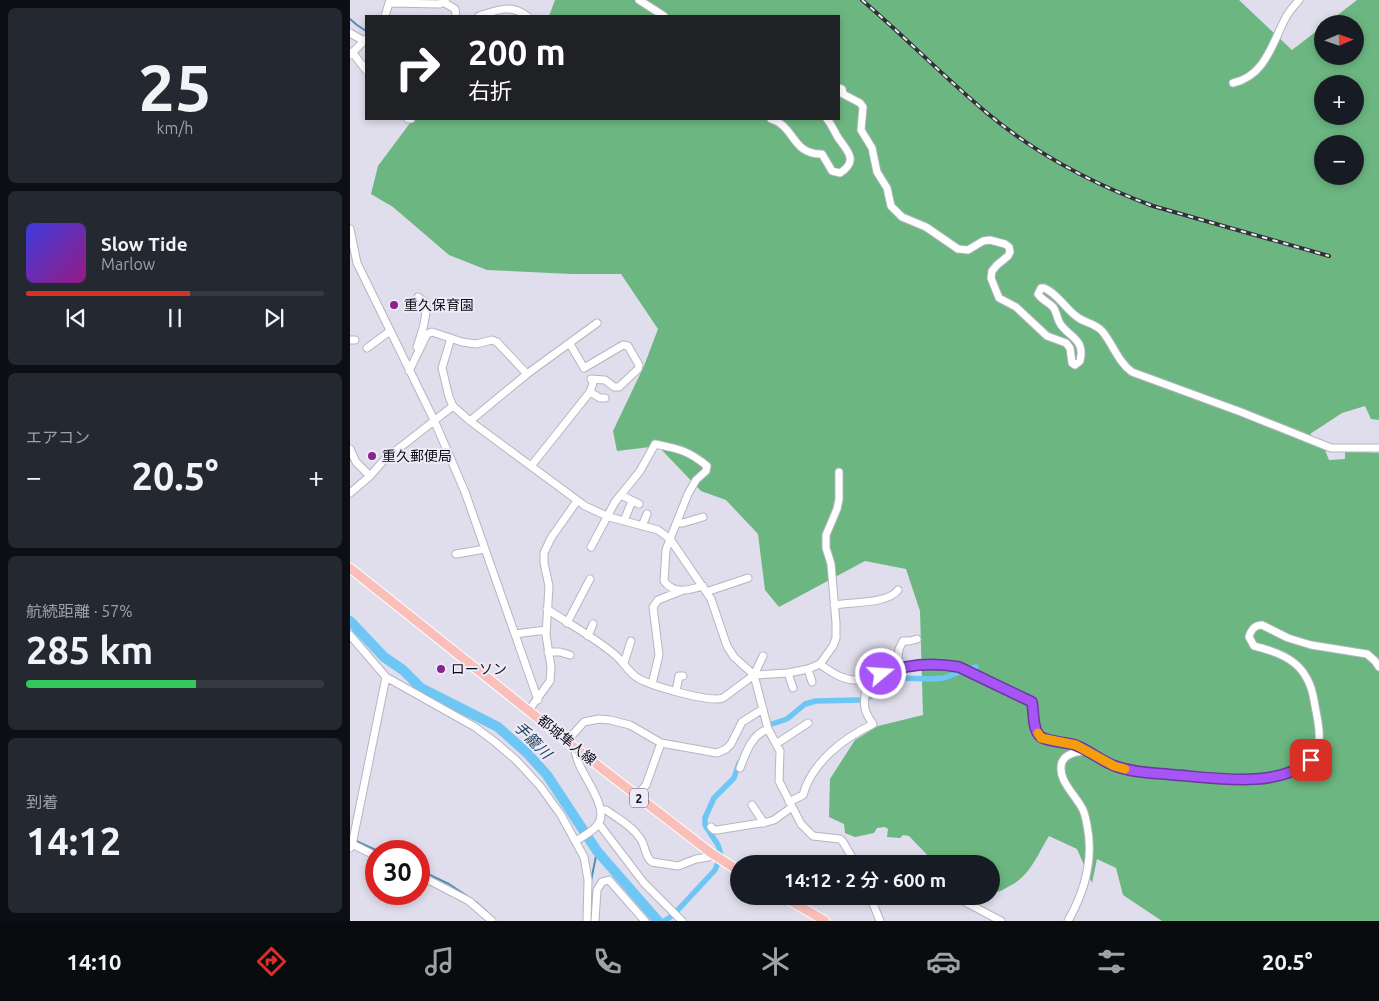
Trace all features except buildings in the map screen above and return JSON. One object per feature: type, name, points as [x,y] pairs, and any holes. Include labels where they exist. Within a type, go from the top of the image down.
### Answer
[{"type":"main road","name":"都城隼人線","points":[[350,568],[574,747],[711,854],[730,866]]},
{"type":"main road","points":[[797,905],[824,921]]},
{"type":"street","points":[[639,0],[662,15]]},
{"type":"street","points":[[1233,83],[1257,71],[1276,42],[1285,17],[1299,0]]},
{"type":"street","points":[[385,15],[390,1],[440,4],[444,1],[455,9],[456,15]]},
{"type":"street","points":[[482,15],[500,9],[518,10],[526,15]]},
{"type":"street","points":[[350,32],[365,40]]},
{"type":"street","points":[[365,42],[351,54],[365,67]]},
{"type":"street","points":[[840,88],[850,99],[860,103],[863,107],[861,130],[872,148],[877,172],[887,188],[891,206],[902,217],[926,227],[958,249],[968,250],[983,241],[990,240],[1009,247],[1010,252],[1008,256],[996,265],[991,278],[1000,298],[1004,302],[1016,307],[1048,336],[1066,344],[1070,348],[1072,363],[1075,365],[1080,361],[1080,346],[1061,325],[1053,307],[1038,294],[1041,288],[1048,289],[1076,317],[1097,326],[1106,335],[1123,363],[1132,372],[1241,412],[1330,448],[1379,448]]},
{"type":"street","points":[[774,120],[781,123],[800,148],[813,154],[822,154],[832,171],[840,173],[849,166],[850,158],[847,148],[838,138],[828,120]]},
{"type":"street","points":[[350,229],[357,259],[370,291],[410,367],[464,492],[538,700]]},
{"type":"street","points":[[350,264],[357,259]]},
{"type":"street","points":[[410,367],[424,326],[426,310],[426,302],[418,297]]},
{"type":"street","points":[[470,421],[527,374],[597,323]]},
{"type":"street","points":[[367,348],[390,331]]},
{"type":"street","points":[[410,367],[419,353],[427,334],[436,332],[476,344],[492,340],[497,342],[527,374]]},
{"type":"street","points":[[451,338],[442,368],[453,406],[470,421],[577,501],[594,511],[658,530],[670,538],[711,599],[727,646],[734,657],[754,675],[768,729],[781,753],[779,779],[801,824],[807,833],[815,837],[842,840],[851,855]]},
{"type":"street","points":[[531,466],[590,392],[593,383],[570,344]]},
{"type":"street","points":[[584,368],[623,345],[628,346],[639,365],[638,369],[619,387],[614,387],[605,380],[591,379]]},
{"type":"street","points":[[590,392],[600,398],[605,398]]},
{"type":"street","points":[[350,493],[370,476],[384,460],[453,406]]},
{"type":"street","points":[[591,547],[615,502],[640,471],[655,444],[686,451],[707,466],[706,471],[696,480],[688,494],[666,550],[664,581],[668,587],[681,591]]},
{"type":"street","points":[[350,449],[356,462],[370,476]]},
{"type":"street","points":[[754,675],[788,673],[808,669],[820,664],[833,646],[836,638],[834,605],[831,564],[826,548],[826,535],[837,509],[839,472]]},
{"type":"street","points":[[621,495],[635,503],[624,521]]},
{"type":"street","points":[[529,710],[550,681],[551,667],[546,630],[549,586],[544,553],[551,538],[577,501]]},
{"type":"street","points":[[642,526],[647,514]]},
{"type":"street","points":[[677,523],[703,517]]},
{"type":"street","points":[[456,554],[485,549]]},
{"type":"street","points":[[652,684],[659,655],[653,607],[658,600],[681,591],[705,589],[748,578]]},
{"type":"street","points":[[567,623],[590,579]]},
{"type":"street","points":[[834,605],[886,598],[898,590]]},
{"type":"street","points":[[547,609],[604,646],[624,663],[634,675],[652,684],[698,697],[720,699],[754,675],[763,656]]},
{"type":"street","points":[[588,636],[593,624]]},
{"type":"street","points":[[820,664],[838,676],[865,680],[897,668],[915,664],[959,667],[1032,702],[1036,731],[1041,738],[1076,745],[1114,766],[1137,772],[1222,779],[1253,779],[1279,776],[1301,768],[1311,760],[1320,736],[1312,689],[1306,676],[1298,664],[1265,648],[1254,646],[1249,637],[1250,631],[1255,627],[1262,625],[1288,638],[1311,645],[1367,654],[1379,667]]},
{"type":"street","points":[[515,634],[546,630]]},
{"type":"street","points":[[350,635],[386,677],[475,727],[516,760],[540,786],[561,815],[584,857],[587,869],[587,921]]},
{"type":"street","points":[[897,668],[902,641],[910,641],[917,638]]},
{"type":"street","points":[[624,663],[631,641]]},
{"type":"street","points":[[548,652],[560,652],[570,655]]},
{"type":"street","points":[[808,669],[812,682]]},
{"type":"street","points":[[788,673],[793,688]]},
{"type":"street","points":[[676,691],[679,676],[683,676]]},
{"type":"street","points":[[365,851],[351,845],[386,677]]},
{"type":"street","points":[[711,827],[717,830],[774,820],[790,804],[803,795],[809,778],[834,749],[856,733],[874,724],[868,716],[864,704],[865,680]]},
{"type":"street","points":[[567,740],[582,722],[605,719],[630,725],[661,743],[708,752],[720,752],[731,744],[742,722],[763,709]]},
{"type":"street","points":[[776,744],[808,723]]},
{"type":"street","points":[[740,768],[754,738],[760,732],[768,729]]},
{"type":"street","points":[[637,796],[646,785],[661,743]]},
{"type":"street","points":[[574,747],[580,767],[590,784],[601,810],[598,824],[576,841]]},
{"type":"street","points":[[1068,921],[1079,902],[1087,876],[1090,839],[1083,810],[1063,778],[1062,762],[1067,756],[1086,751]]},
{"type":"street","points":[[752,805],[764,823]]},
{"type":"street","points":[[601,810],[606,810],[635,832],[642,842],[646,856],[652,862],[681,866],[696,859],[708,857],[711,854]]},
{"type":"street","points":[[598,824],[644,883],[682,921]]},
{"type":"street","points":[[430,880],[469,900],[492,921]]},
{"type":"street","points":[[595,921],[597,890],[602,882],[608,880],[645,921]]},
{"type":"street","points":[[874,905],[880,921]]},
{"type":"street","points":[[971,905],[1001,921]]},
{"type":"green space","points":[[555,0],[1239,0],[1292,50],[1314,33],[1314,65],[1364,65],[1364,15],[1338,15],[1357,0],[1379,0],[1379,420],[1371,419],[1365,406],[1342,413],[1310,434],[1323,445],[1329,460],[1345,459],[1345,451],[1379,453],[1379,921],[1162,921],[1123,895],[1116,868],[1097,859],[1092,883],[1077,849],[1049,836],[1027,872],[1000,891],[1000,855],[927,855],[909,836],[903,835],[900,838],[887,837],[888,829],[885,827],[877,828],[874,833],[855,837],[845,833],[844,824],[829,817],[830,779],[855,740],[878,726],[923,715],[920,611],[906,569],[865,561],[779,607],[765,590],[758,534],[726,500],[701,491],[658,446],[617,451],[613,431],[644,366],[658,329],[621,274],[487,270],[449,255],[393,207],[371,194],[378,166],[412,120],[840,120],[840,15],[549,15]]},
{"type":"waterway","points":[[350,19],[365,30]]},
{"type":"waterway","name":"手籠川","points":[[350,621],[384,657],[403,670],[421,688],[498,727],[527,753],[547,775],[597,851],[658,921]]},
{"type":"waterway","points":[[972,668],[976,667]]},
{"type":"waterway","points":[[865,698],[875,695],[897,678],[944,678],[960,672]]},
{"type":"waterway","points":[[769,725],[787,719],[805,704],[816,701],[861,700]]},
{"type":"waterway","points":[[676,912],[715,870],[721,855],[718,845],[705,825],[705,818],[714,798],[734,778],[739,763]]},
{"type":"waterway","points":[[356,841],[365,845]]},
{"type":"waterway","points":[[591,921],[591,881],[597,851]]},
{"type":"waterway","points":[[430,875],[449,884],[470,898]]},
{"type":"waterway","points":[[476,902],[489,914]]},
{"type":"waterway","points":[[664,921],[672,916]]},
{"type":"railway","points":[[862,0],[987,113],[1025,142],[1066,167],[1109,188],[1153,206],[1329,256]]},
{"type":"slow traffic","points":[[1038,733],[1041,738],[1076,745],[1114,766],[1125,769]]},
{"type":"place","name":"重久保育園","points":[[394,305]]},
{"type":"place","name":"重久郵便局","points":[[372,456]]},
{"type":"place","name":"ローソン","points":[[441,669]]},
{"type":"route","points":[[881,674],[915,664],[959,667],[1032,702],[1036,731],[1041,738],[1076,745],[1114,766],[1137,772],[1222,779],[1253,779],[1279,776],[1301,768],[1311,760]]}]
